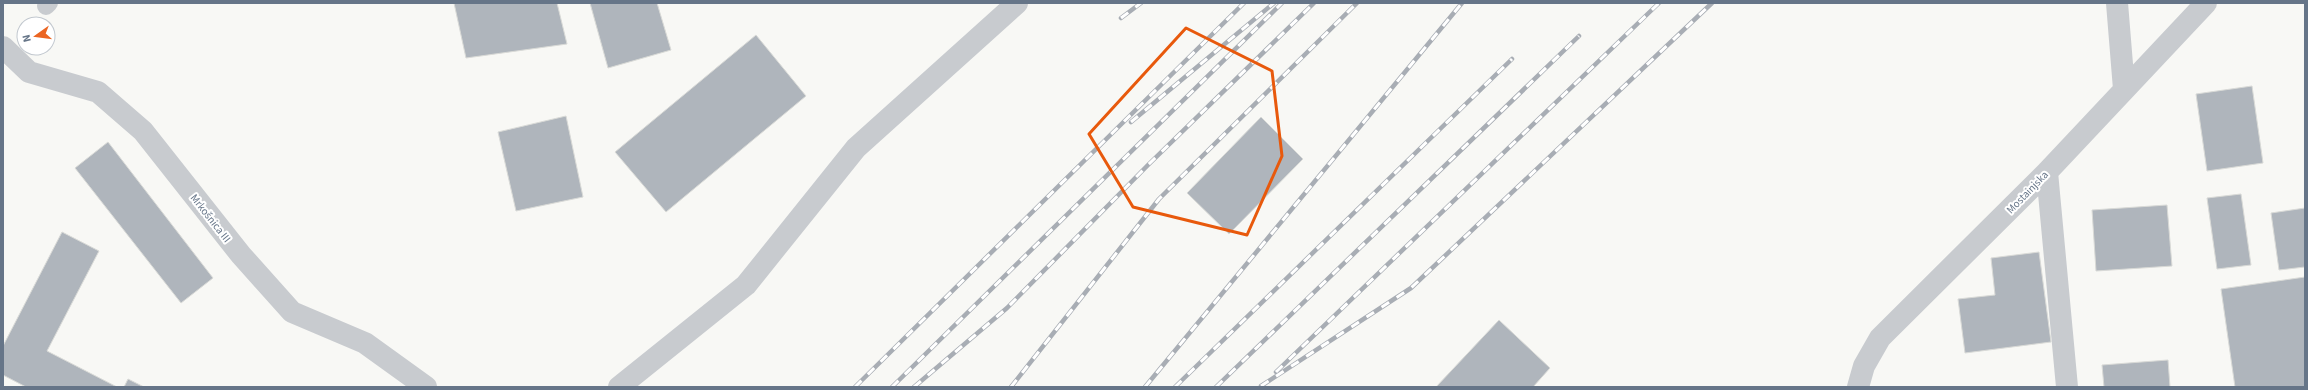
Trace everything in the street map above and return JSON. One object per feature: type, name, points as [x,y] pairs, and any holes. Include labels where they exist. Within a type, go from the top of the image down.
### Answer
[{"type":"street","points":[[619,387],[746,285],[856,148],[1017,3]]},
{"type":"street","points":[[2117,3],[2124,89]]},
{"type":"street","name":"Mostainjska","points":[[1855,386],[1864,366],[1880,338],[2047,172],[2206,3]]},
{"type":"street","name":"Mrkošnica III","points":[[3,47],[29,72],[98,92],[143,132],[241,255],[292,312],[365,343],[426,387]]},
{"type":"street","points":[[2047,172],[2067,387]]},
{"type":"highlighted area","points":[[1186,28],[1272,71],[1282,156],[1247,235],[1133,207],[1089,134]]},
{"type":"building","points":[[454,3],[557,3],[567,44],[466,58]]},
{"type":"building","points":[[590,3],[657,3],[671,50],[608,68]]},
{"type":"building","points":[[756,35],[806,96],[666,212],[615,152]]},
{"type":"building","points":[[2252,86],[2263,163],[2207,171],[2196,94]]},
{"type":"building","points":[[566,116],[583,197],[516,211],[498,132]]},
{"type":"building","points":[[1261,117],[1303,159],[1229,234],[1187,193]]},
{"type":"building","points":[[108,142],[213,278],[181,303],[75,168]]},
{"type":"building","points":[[2241,194],[2251,265],[2217,269],[2207,198]]},
{"type":"building","points":[[2167,205],[2172,266],[2096,271],[2092,210]]},
{"type":"building","points":[[2305,208],[2305,267],[2279,270],[2271,213]]},
{"type":"building","points":[[62,232],[99,251],[47,351],[117,387],[26,387],[3,375],[3,346]]},
{"type":"building","points":[[2039,252],[2051,342],[1965,353],[1958,299],[1995,295],[1991,258]]},
{"type":"building","points":[[2305,277],[2305,387],[2235,387],[2221,289]]},
{"type":"building","points":[[1499,320],[1550,368],[1533,387],[1436,387]]},
{"type":"building","points":[[2168,360],[2170,387],[2104,387],[2102,365]]},
{"type":"building","points":[[128,379],[144,387],[124,387]]},
{"type":"railway","points":[[1121,18],[1141,3]]},
{"type":"railway","points":[[855,387],[1244,3]]},
{"type":"railway","points":[[1131,122],[1274,3]]},
{"type":"railway","points":[[892,387],[1282,3]]},
{"type":"railway","points":[[914,387],[1007,308],[1148,165],[1314,3]]},
{"type":"railway","points":[[1011,387],[1159,199],[1357,3]]},
{"type":"railway","points":[[1145,387],[1462,3]]},
{"type":"railway","points":[[1276,372],[1659,3]]},
{"type":"railway","points":[[1261,386],[1411,288],[1712,3]]},
{"type":"railway","points":[[1216,387],[1579,36]]},
{"type":"railway","points":[[1175,387],[1512,59]]}]
